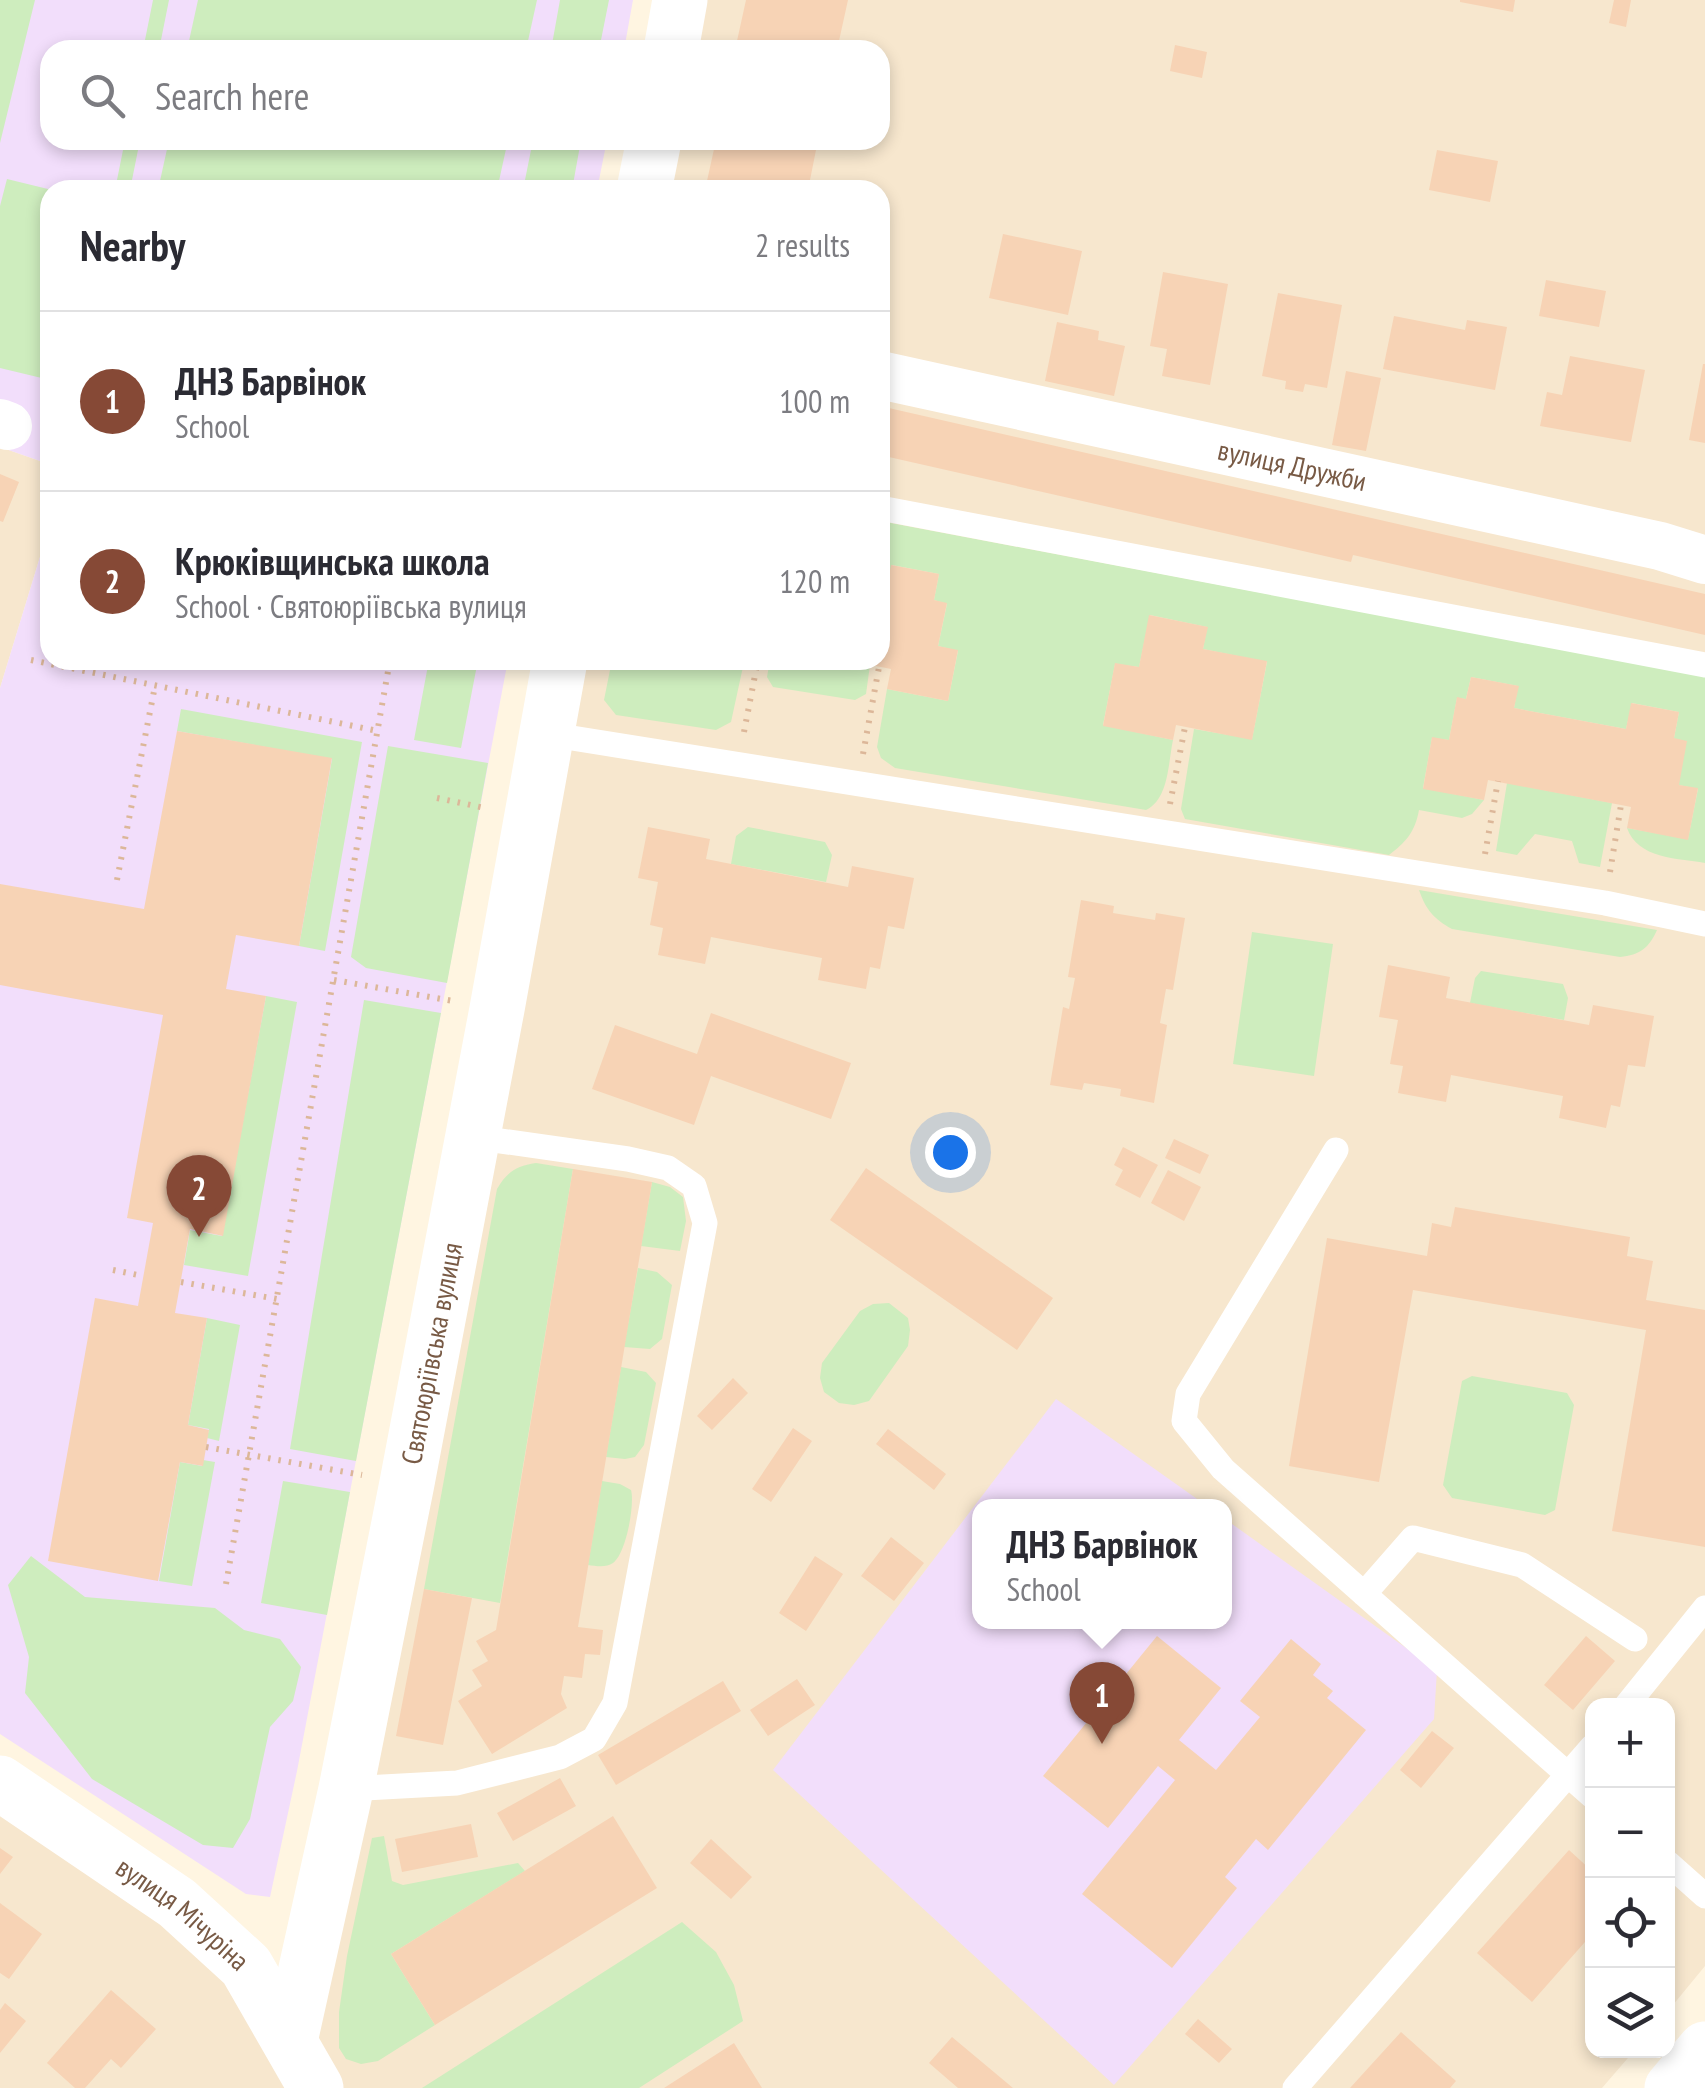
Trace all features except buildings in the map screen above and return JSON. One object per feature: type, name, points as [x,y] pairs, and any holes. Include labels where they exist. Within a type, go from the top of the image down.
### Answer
[{"type":"street","points":[[673,40],[680,0]]},
{"type":"street","points":[[646,180],[652,150]]},
{"type":"street","name":"вулиця Дружби","points":[[890,378],[1660,546],[1705,560]]},
{"type":"street","name":"Святоюріївська вулиця","points":[[290,2041],[346,1789],[473,1137],[558,670]]},
{"type":"street","name":"вулиця Мічуріна","points":[[0,1783],[178,1903],[246,1966],[316,2088]]},
{"type":"street","points":[[1672,2088],[1705,2049]]},
{"type":"lane","points":[[890,510],[1705,664]]},
{"type":"lane","points":[[547,734],[1480,882],[1705,924]]},
{"type":"lane","points":[[346,1789],[457,1783],[560,1757],[594,1738],[616,1703],[705,1222],[694,1186],[668,1168],[473,1137]]},
{"type":"lane","points":[[1336,1150],[1188,1394],[1184,1420],[1223,1469],[1585,1790]]},
{"type":"lane","points":[[1364,1594],[1414,1538],[1522,1566],[1635,1639]]},
{"type":"lane","points":[[1632,1698],[1705,1608]]},
{"type":"lane","points":[[1295,2088],[1585,1756]]},
{"type":"lane","points":[[1675,1869],[1705,1896]]},
{"type":"path","points":[[31,660],[40,662]]},
{"type":"path","points":[[78,670],[378,732]]},
{"type":"path","points":[[226,1584],[388,670]]},
{"type":"path","points":[[738,764],[756,670]]},
{"type":"path","points":[[857,783],[878,670]]},
{"type":"path","points":[[118,880],[154,686]]},
{"type":"path","points":[[1164,832],[1185,727]]},
{"type":"path","points":[[1480,882],[1498,781]]},
{"type":"path","points":[[437,798],[490,809]]},
{"type":"path","points":[[1605,903],[1621,804]]},
{"type":"path","points":[[334,980],[459,1002]]},
{"type":"path","points":[[113,1270],[143,1276]]},
{"type":"path","points":[[181,1282],[277,1299]]},
{"type":"path","points":[[206,1448],[366,1476]]},
{"type":"shaded area","points":[[0,0],[633,0],[626,40],[40,40],[40,150],[605,150],[599,180],[40,180],[40,461],[0,447]]},
{"type":"shaded area","points":[[700,0],[1705,0],[1705,543],[890,362],[890,180],[664,180],[670,150],[890,150],[890,40],[692,40]]},
{"type":"shaded area","points":[[890,396],[1705,576],[1705,1966],[1675,2002],[1675,1698],[1585,1698],[1585,2058],[1628,2058],[1602,2088],[332,2088],[320,2056],[316,2017],[576,670],[890,670]]},
{"type":"shaded area","points":[[0,447],[40,461],[40,557],[0,688]]},
{"type":"shaded area","points":[[40,557],[40,670],[506,670],[270,1897],[246,1894],[0,1734],[0,688]]},
{"type":"shaded area","points":[[1056,1399],[1197,1499],[980,1499]]},
{"type":"shaded area","points":[[972,1509],[972,1629],[1232,1629],[1232,1524],[1437,1670],[1434,1719],[1114,2085],[773,1770]]},
{"type":"shaded area","points":[[0,1804],[166,1922],[216,1970],[296,2088],[0,2088]]},
{"type":"green space","points":[[0,0],[35,0],[0,143]]},
{"type":"green space","points":[[153,0],[169,0],[161,40],[145,40]]},
{"type":"green space","points":[[198,0],[537,0],[528,40],[189,40]]},
{"type":"green space","points":[[560,0],[609,0],[601,40],[553,40]]},
{"type":"green space","points":[[123,150],[138,150],[132,180],[117,180]]},
{"type":"green space","points":[[167,150],[506,150],[499,180],[160,180]]},
{"type":"green space","points":[[531,150],[579,150],[574,180],[525,180]]},
{"type":"green space","points":[[7,179],[40,187],[40,378],[0,368],[0,206]]},
{"type":"green space","points":[[890,523],[1705,676],[1705,863],[1649,851],[1632,838],[1627,828],[1688,839],[1698,789],[1679,785],[1674,738],[1679,712],[1632,703],[1626,729],[1514,708],[1518,686],[1471,677],[1466,699],[1457,698],[1449,740],[1432,738],[1423,788],[1484,800],[1472,814],[1462,818],[1419,810],[1409,836],[1389,855],[1185,819],[1181,809],[1194,729],[1252,739],[1267,662],[1203,649],[1207,627],[1150,615],[1139,667],[1115,664],[1103,725],[1173,740],[1163,789],[1154,805],[1146,810],[895,768],[881,758],[877,747],[887,689],[948,701],[958,651],[938,646],[947,604],[934,600],[939,574],[892,565],[890,574]]},
{"type":"green space","points":[[427,670],[476,670],[461,748],[414,740]]},
{"type":"green space","points":[[610,670],[742,670],[731,722],[716,730],[616,715],[604,700]]},
{"type":"green space","points":[[768,670],[869,670],[866,694],[855,700],[773,687],[767,677]]},
{"type":"green space","points":[[181,709],[362,742],[325,951],[299,946],[332,759],[177,731]]},
{"type":"green space","points":[[388,746],[488,763],[447,983],[366,968],[351,957]]},
{"type":"green space","points":[[1507,783],[1612,803],[1600,867],[1579,863],[1572,841],[1535,834],[1517,855],[1496,851]]},
{"type":"green space","points":[[748,827],[825,842],[832,855],[826,882],[731,864],[736,836]]},
{"type":"green space","points":[[1419,890],[1657,930],[1643,950],[1620,957],[1452,929],[1431,913]]},
{"type":"green space","points":[[1252,932],[1333,944],[1314,1076],[1233,1064]]},
{"type":"green space","points":[[1481,971],[1563,984],[1568,998],[1564,1020],[1470,1003],[1475,978]]},
{"type":"green space","points":[[266,996],[297,1002],[248,1276],[184,1265],[190,1230],[222,1236]]},
{"type":"green space","points":[[364,1000],[441,1013],[356,1461],[290,1449]]},
{"type":"green space","points":[[536,1163],[573,1169],[500,1603],[424,1589],[497,1189],[513,1171]]},
{"type":"green space","points":[[652,1182],[670,1187],[683,1197],[686,1221],[680,1251],[641,1246]]},
{"type":"green space","points":[[638,1268],[657,1272],[672,1285],[662,1339],[650,1349],[624,1347]]},
{"type":"green space","points":[[889,1303],[908,1318],[908,1346],[869,1401],[839,1403],[824,1392],[820,1378],[822,1363],[860,1311],[873,1304]]},
{"type":"green space","points":[[207,1318],[240,1325],[219,1441],[207,1438],[209,1429],[188,1425]]},
{"type":"green space","points":[[621,1367],[646,1372],[656,1383],[644,1445],[635,1457],[625,1459],[606,1457]]},
{"type":"green space","points":[[1472,1376],[1567,1393],[1574,1405],[1555,1510],[1545,1515],[1452,1498],[1443,1485],[1462,1381]]},
{"type":"green space","points":[[203,1460],[215,1462],[192,1586],[159,1581],[180,1462],[202,1466]]},
{"type":"green space","points":[[283,1481],[350,1492],[327,1615],[261,1603]]},
{"type":"green space","points":[[602,1481],[631,1490],[632,1506],[618,1558],[607,1566],[588,1565]]},
{"type":"green space","points":[[31,1556],[85,1597],[215,1608],[244,1630],[280,1639],[301,1667],[293,1701],[270,1727],[250,1819],[233,1848],[203,1845],[92,1779],[25,1693],[29,1657],[8,1585]]},
{"type":"green space","points":[[384,1836],[392,1881],[403,1885],[518,1863],[525,1871],[391,1954],[435,2025],[378,2061],[361,2064],[346,2059],[339,2048],[339,2012],[372,1838]]},
{"type":"green space","points":[[682,1922],[716,1952],[734,1985],[743,2021],[639,2088],[422,2088]]},
{"type":"place","name":"Крюківщинська школа","points":[[199,1237]]},
{"type":"place","name":"ДНЗ Барвінок","points":[[1102,1744]]}]
